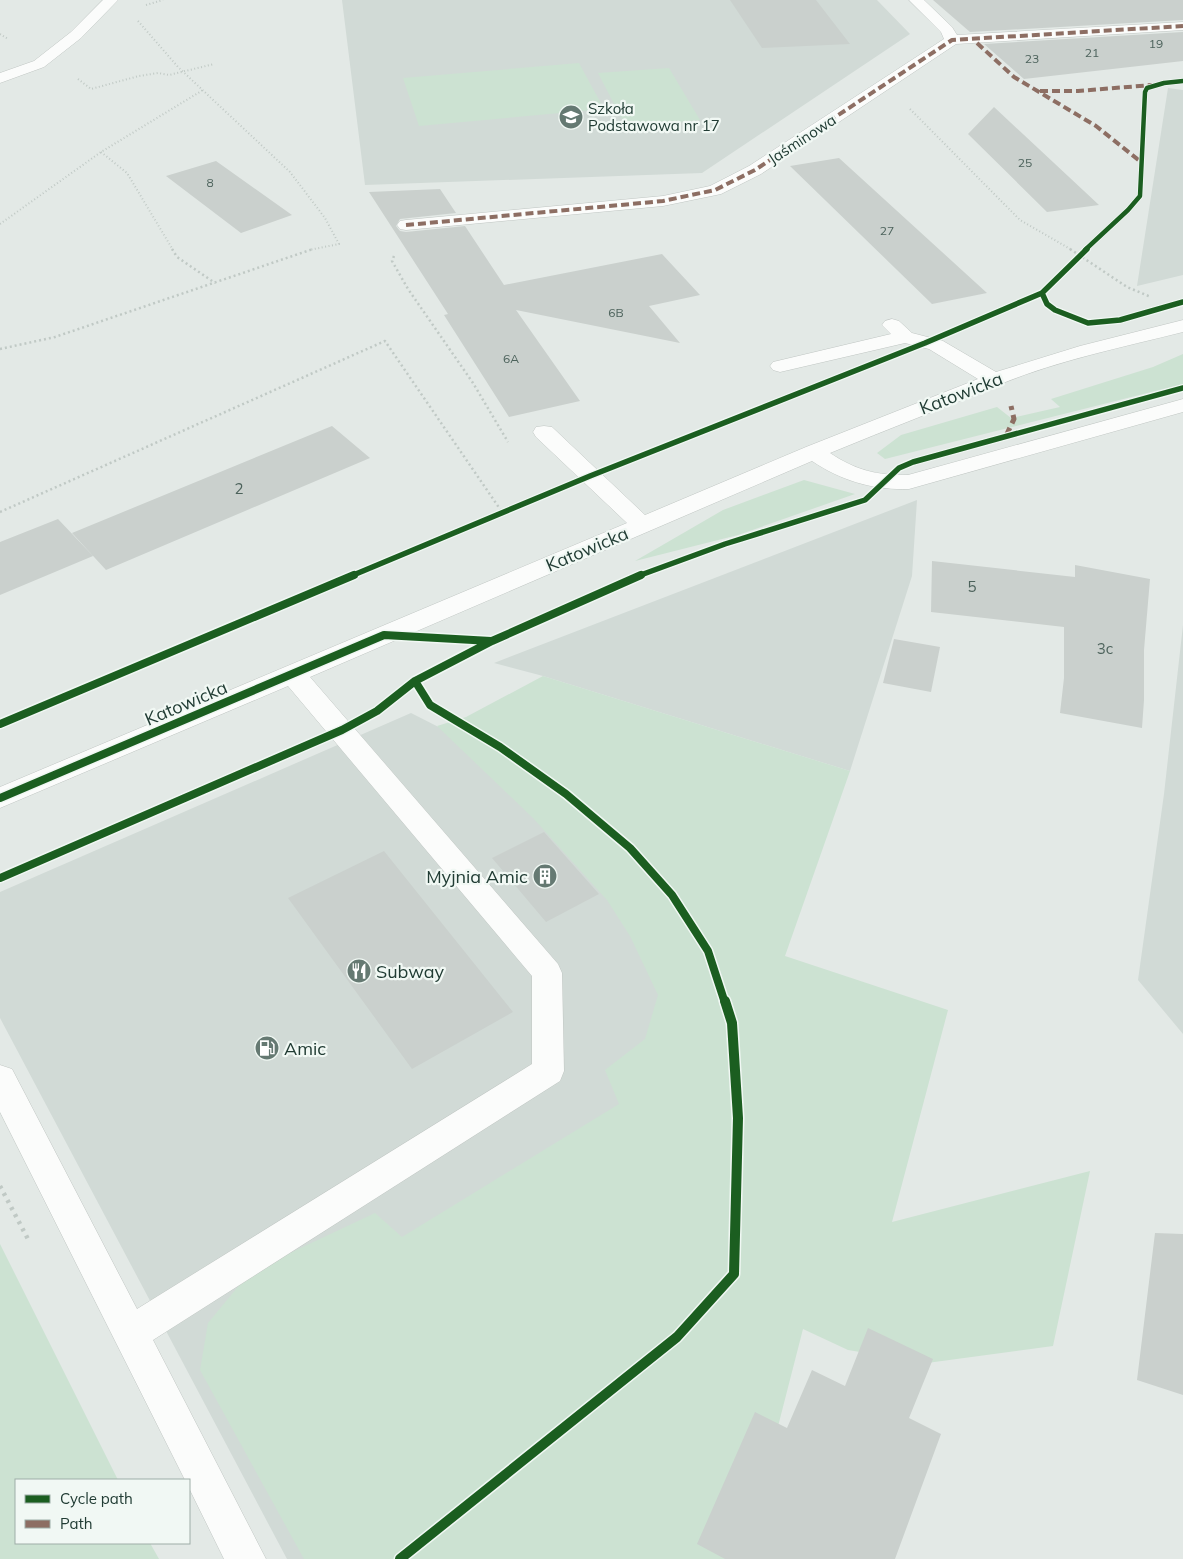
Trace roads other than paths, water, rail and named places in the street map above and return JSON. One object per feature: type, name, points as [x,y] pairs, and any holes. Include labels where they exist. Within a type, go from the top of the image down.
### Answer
[{"type":"street","points":[[0,78],[39,64],[76,35],[111,0]]},
{"type":"street","points":[[916,0],[947,30],[952,40]]},
{"type":"street","name":"Jaśminowa","points":[[406,225],[663,201],[715,190],[755,170],[952,40],[1183,26]]},
{"type":"street","points":[[887,321],[905,337],[936,345],[995,380]]},
{"type":"street","name":"Katowicka","points":[[0,798],[814,452],[995,380],[1063,357],[1183,326]]},
{"type":"street","points":[[780,366],[905,337]]},
{"type":"street","points":[[814,452],[836,468],[855,477],[882,483],[909,482],[1183,406]]},
{"type":"street","points":[[544,432],[642,525]]},
{"type":"street","points":[[130,1333],[548,1071],[547,973],[293,674]]},
{"type":"street","points":[[0,1079],[246,1559]]},
{"type":"place","name":"Szkoła Podstawowa nr 17","points":[[571,117]]},
{"type":"place","name":"Myjnia Amic","points":[[545,876]]},
{"type":"place","name":"Subway","points":[[359,971]]},
{"type":"place","name":"Amic","points":[[267,1048]]}]
